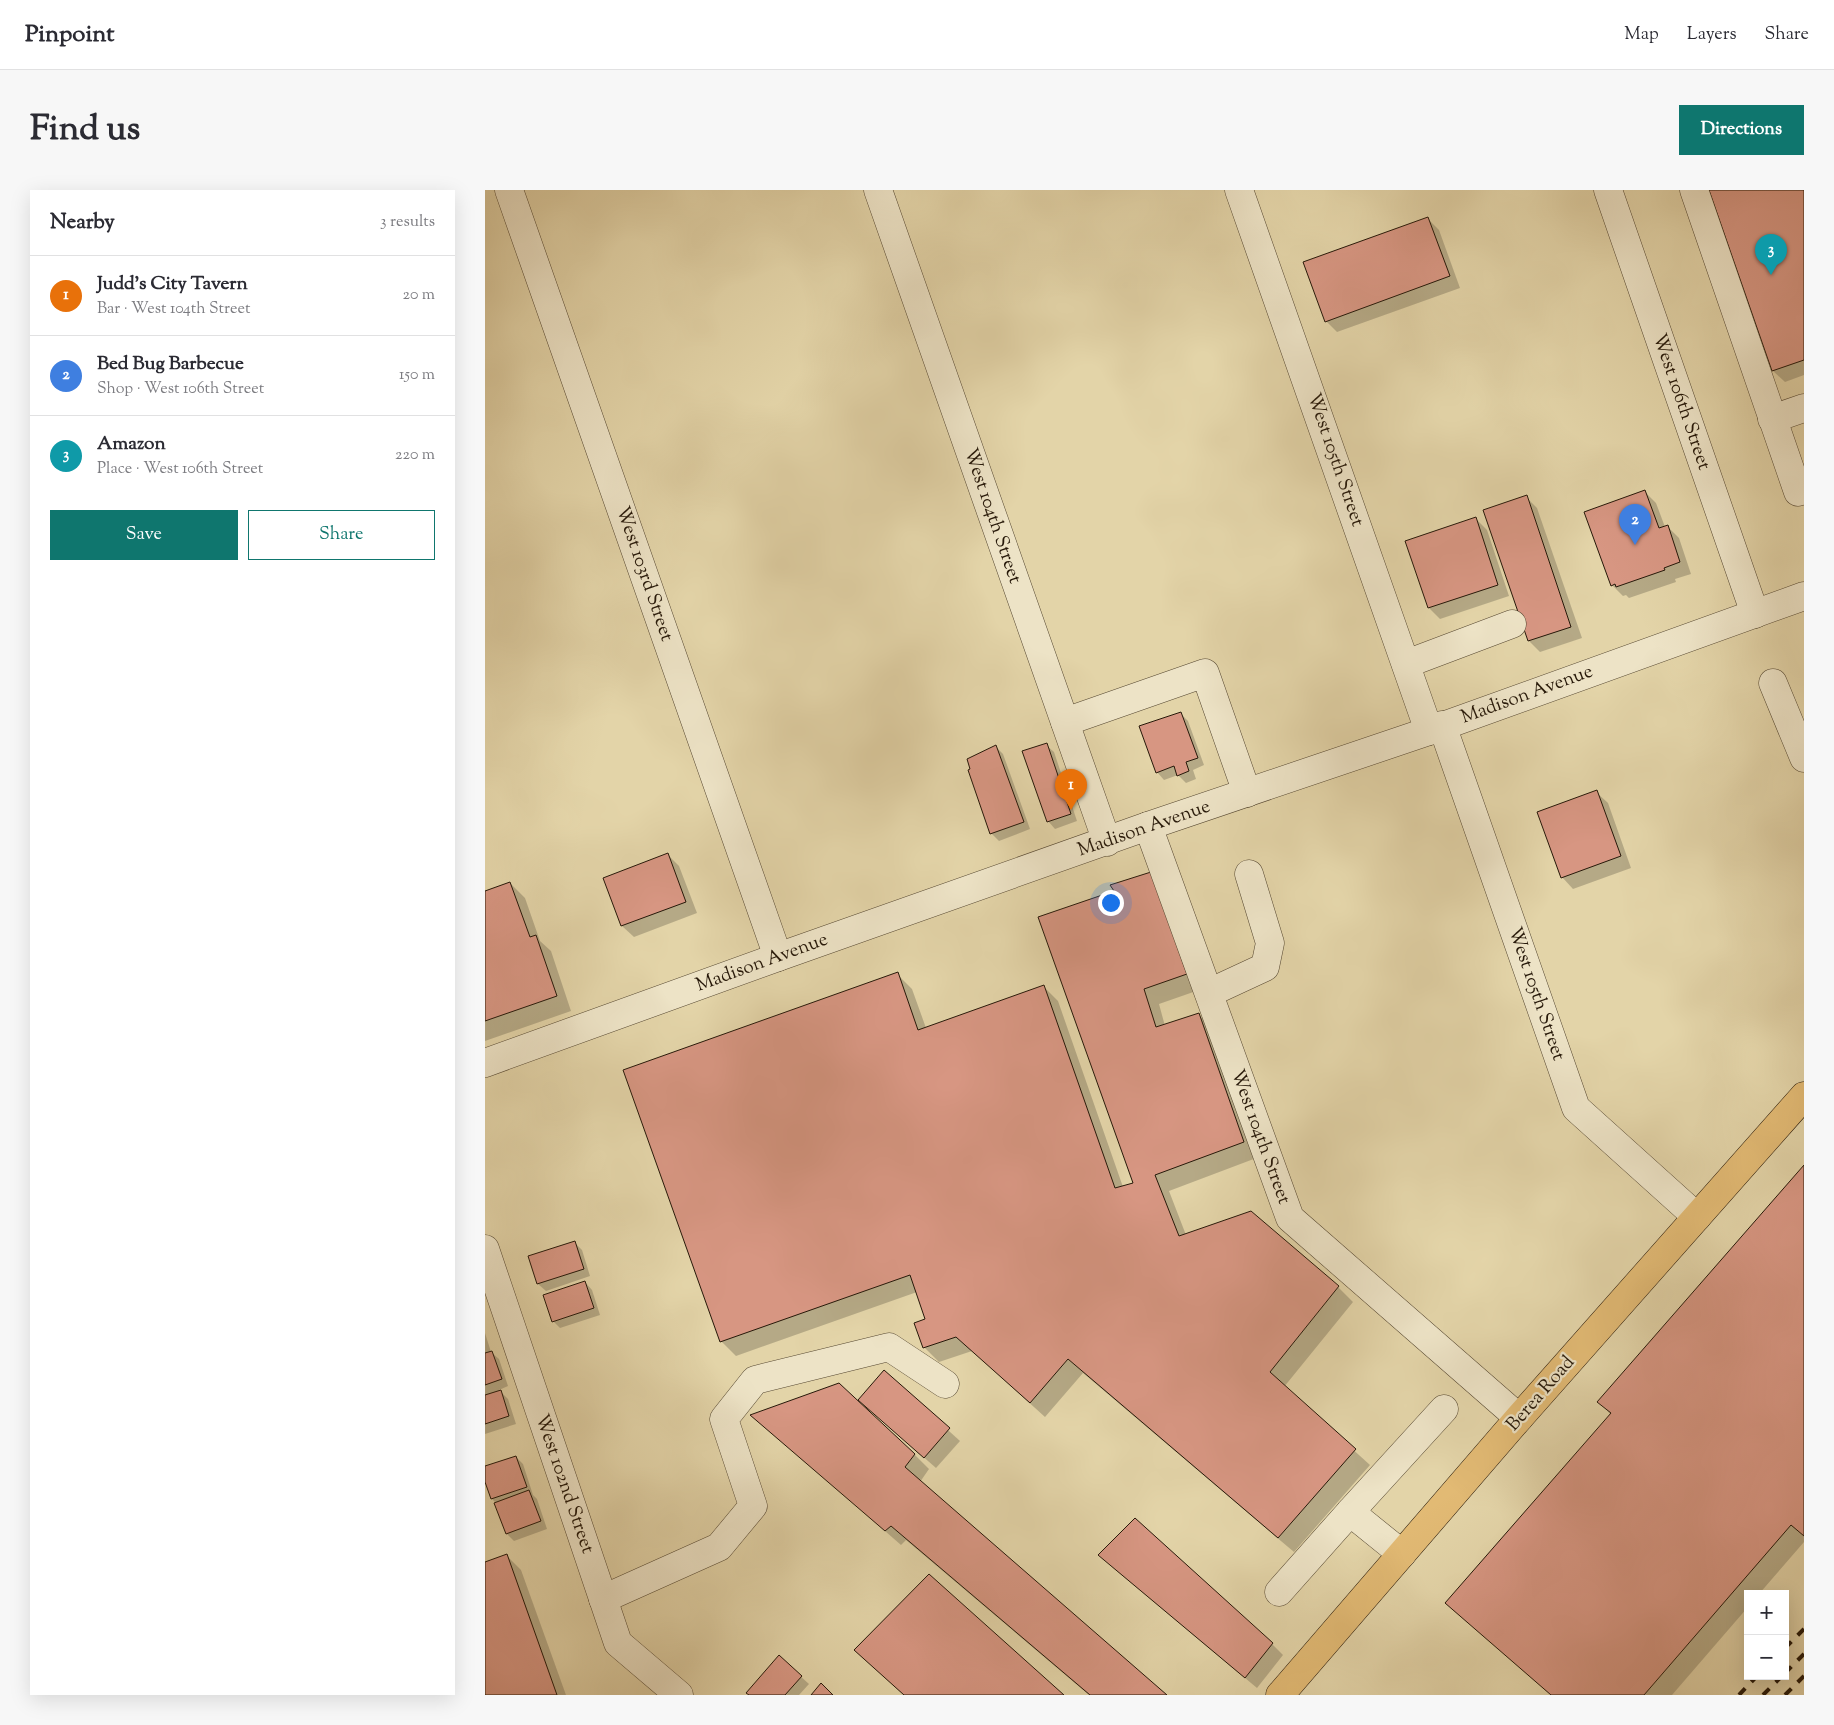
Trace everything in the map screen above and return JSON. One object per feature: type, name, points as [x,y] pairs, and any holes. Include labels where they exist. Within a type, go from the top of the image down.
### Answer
[{"type":"main road","name":"Berea Road","points":[[1280,1695],[1519,1418],[1804,1096]]},
{"type":"street","name":"West 103rd Street","points":[[509,190],[778,957]]},
{"type":"street","name":"West 104th Street","points":[[878,190],[1107,842]]},
{"type":"street","name":"West 105th Street","points":[[1239,190],[1406,664],[1435,728],[1576,1108],[1697,1218]]},
{"type":"street","name":"West 106th Street","points":[[1608,190],[1755,614]]},
{"type":"street","points":[[1694,190],[1772,419],[1799,492],[1804,490]]},
{"type":"street","points":[[1772,419],[1804,408]]},
{"type":"street","name":"Madison Avenue","points":[[485,1063],[778,957],[1148,826],[1435,728],[1804,596]]},
{"type":"street","points":[[1406,664],[1512,624]]},
{"type":"street","points":[[1065,722],[1205,673],[1247,793]]},
{"type":"street","points":[[1773,683],[1804,758]]},
{"type":"street","name":"West 104th Street","points":[[1148,826],[1290,1218],[1519,1418]]},
{"type":"street","points":[[1209,994],[1265,967],[1271,943],[1249,874]]},
{"type":"street","name":"West 102nd Street","points":[[485,1249],[618,1643],[679,1695]]},
{"type":"street","points":[[603,1599],[719,1547],[753,1506],[724,1419],[755,1380],[889,1347],[945,1384]]},
{"type":"street","points":[[1279,1592],[1443,1408]]},
{"type":"street","points":[[1351,1512],[1402,1554]]},
{"type":"building","points":[[1709,190],[1804,190],[1804,360],[1772,371]]},
{"type":"building","points":[[1428,217],[1450,276],[1325,322],[1303,262]]},
{"type":"building","points":[[1645,490],[1659,528],[1668,525],[1680,562],[1664,568],[1665,570],[1616,587],[1615,584],[1611,586],[1584,512]]},
{"type":"building","points":[[1527,495],[1571,627],[1528,641],[1483,510]]},
{"type":"building","points":[[1476,517],[1498,585],[1428,608],[1405,541]]},
{"type":"building","points":[[1181,712],[1198,758],[1186,762],[1189,771],[1177,776],[1174,766],[1156,773],[1139,726]]},
{"type":"building","points":[[1047,743],[1071,814],[1047,822],[1022,751]]},
{"type":"building","points":[[996,745],[1024,822],[990,834],[968,770],[970,769],[967,759]]},
{"type":"building","points":[[1597,790],[1621,856],[1561,878],[1537,812]]},
{"type":"building","points":[[668,853],[686,902],[621,926],[603,878]]},
{"type":"building","points":[[1151,872],[1187,974],[1144,989],[1156,1027],[1199,1013],[1244,1142],[1155,1175],[1179,1236],[1251,1211],[1339,1286],[1270,1372],[1356,1449],[1278,1538],[1068,1359],[1030,1403],[956,1337],[923,1348],[914,1323],[925,1319],[910,1275],[720,1342],[623,1070],[898,972],[918,1030],[1044,985],[1115,1188],[1133,1183],[1038,917],[1114,891],[1110,885]]},
{"type":"building","points":[[510,882],[530,937],[536,935],[557,996],[485,1021],[485,891]]},
{"type":"building","points":[[1804,1165],[1804,1536],[1791,1525],[1644,1695],[1551,1695],[1445,1603],[1611,1413],[1597,1402]]},
{"type":"building","points":[[575,1241],[584,1269],[537,1284],[528,1256]]},
{"type":"building","points":[[585,1281],[594,1308],[552,1322],[543,1295]]},
{"type":"building","points":[[492,1351],[502,1379],[485,1385],[485,1353]]},
{"type":"building","points":[[884,1370],[950,1428],[924,1458],[858,1400]]},
{"type":"building","points":[[839,1383],[915,1454],[905,1467],[1167,1695],[1090,1695],[891,1526],[885,1531],[750,1415]]},
{"type":"building","points":[[501,1390],[509,1416],[485,1424],[485,1395]]},
{"type":"building","points":[[516,1456],[527,1487],[491,1499],[485,1482],[485,1466]]},
{"type":"building","points":[[529,1490],[541,1521],[506,1534],[494,1503]]},
{"type":"building","points":[[1135,1518],[1273,1643],[1245,1678],[1098,1555]]},
{"type":"building","points":[[507,1554],[557,1695],[485,1695],[485,1562]]},
{"type":"building","points":[[929,1574],[1064,1695],[904,1695],[854,1650]]},
{"type":"building","points":[[779,1655],[802,1676],[785,1695],[749,1695],[746,1693]]},
{"type":"building","points":[[821,1683],[833,1695],[811,1695]]},
{"type":"railway","points":[[1789,1644],[1804,1629]]},
{"type":"railway","points":[[1789,1669],[1804,1654]]},
{"type":"railway","points":[[1785,1695],[1804,1676]]},
{"type":"railway","points":[[1739,1695],[1753,1680]]},
{"type":"railway","points":[[1763,1695],[1778,1680]]},
{"type":"place","name":"Amazon","points":[[1771,275]]},
{"type":"place","name":"Bed Bug Barbecue","points":[[1635,545]]},
{"type":"place","name":"Judd's City Tavern","points":[[1071,810]]}]
